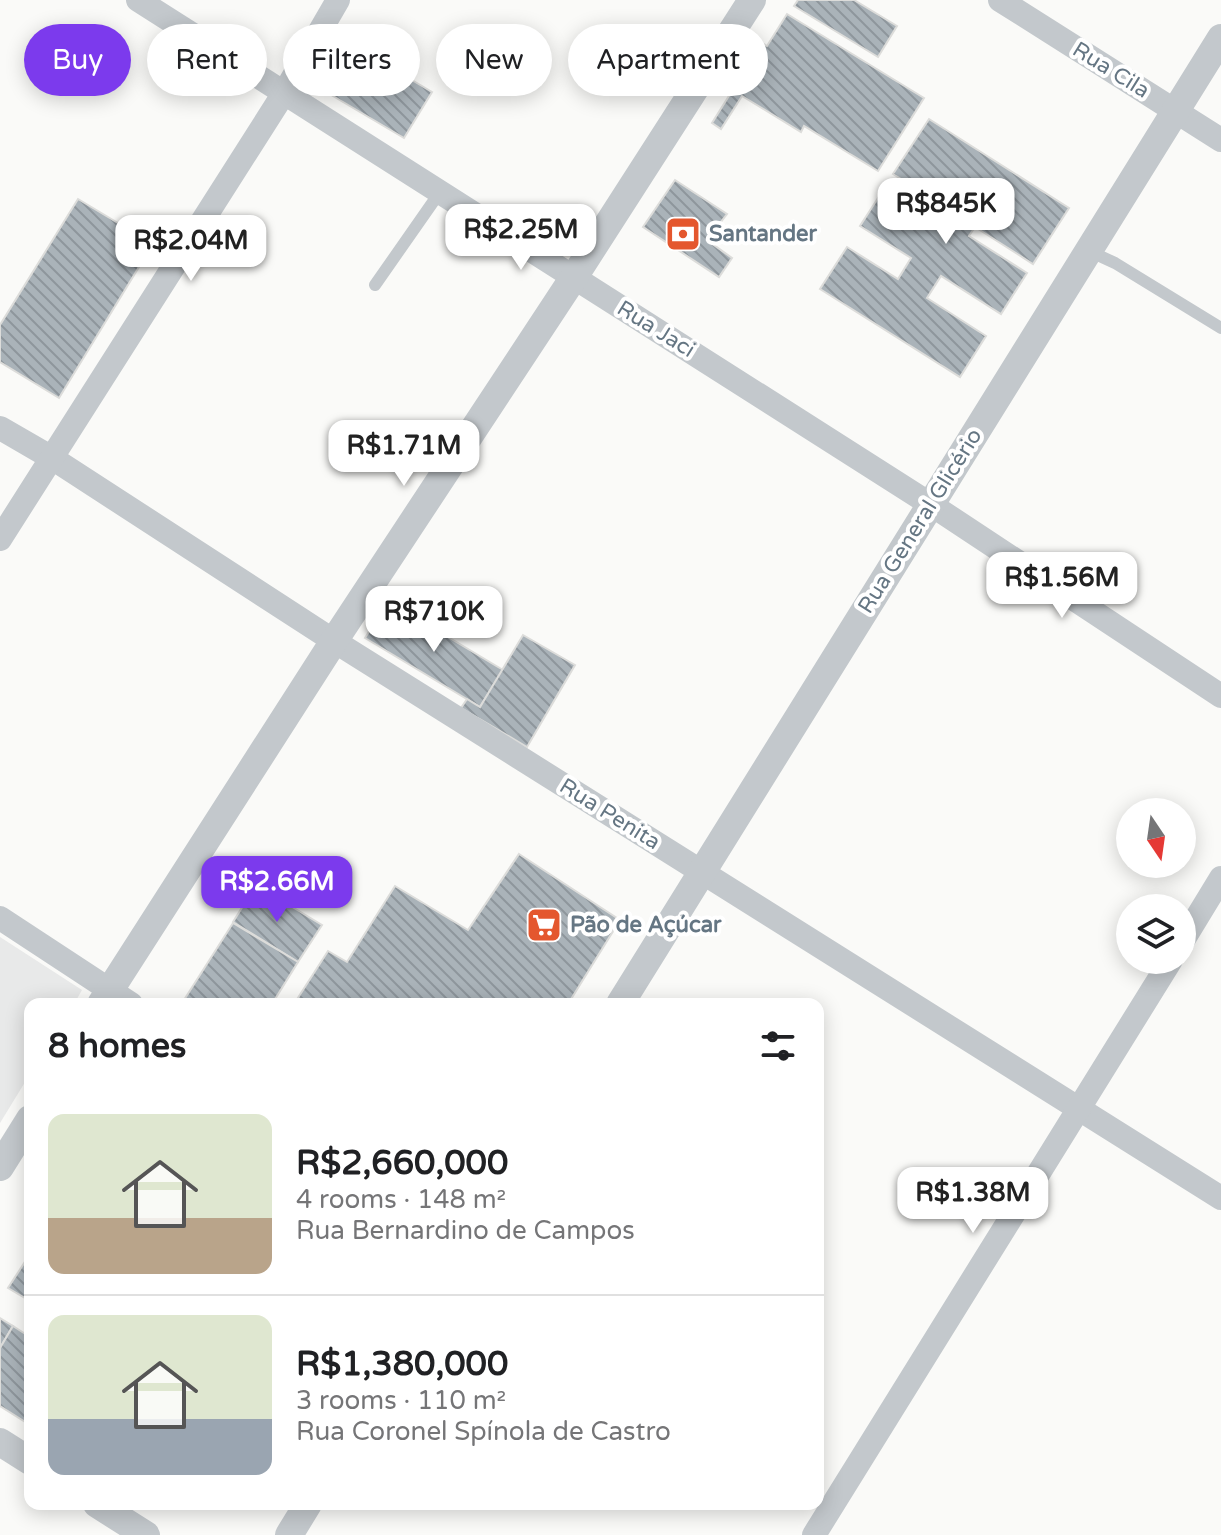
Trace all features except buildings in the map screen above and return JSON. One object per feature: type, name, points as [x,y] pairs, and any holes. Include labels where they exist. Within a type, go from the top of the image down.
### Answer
[{"type":"street","name":"Rua Jaci","points":[[138,0],[283,92]]},
{"type":"street","points":[[324,24],[338,0]]},
{"type":"street","points":[[115,998],[334,641],[752,0]]},
{"type":"street","name":"Rua Cila","points":[[1000,0],[1221,140]]},
{"type":"street","name":"Rua General Glicério","points":[[624,998],[1221,38]]},
{"type":"street","points":[[0,539],[283,95]]},
{"type":"street","name":"Rua Jaci","points":[[289,96],[930,504],[1221,696]]},
{"type":"street","name":"Rua Penita","points":[[0,428],[1221,1198]]},
{"type":"street","points":[[1196,919],[1221,878]]},
{"type":"street","points":[[0,918],[111,998]]},
{"type":"street","points":[[814,1535],[1162,974]]},
{"type":"street","points":[[0,1167],[24,1129]]},
{"type":"street","points":[[0,1442],[24,1457]]},
{"type":"street","points":[[106,1510],[146,1535]]},
{"type":"street","points":[[289,1535],[304,1510]]},
{"type":"lane","points":[[375,285],[440,192]]},
{"type":"lane","points":[[1089,251],[1115,263],[1221,328]]},
{"type":"shaded area","points":[[0,937],[82,990],[77,998],[24,998],[24,1084],[0,1123]]},
{"type":"place","name":"Santander","points":[[683,234]]},
{"type":"place","name":"Pão de Açúcar","points":[[544,925]]}]
